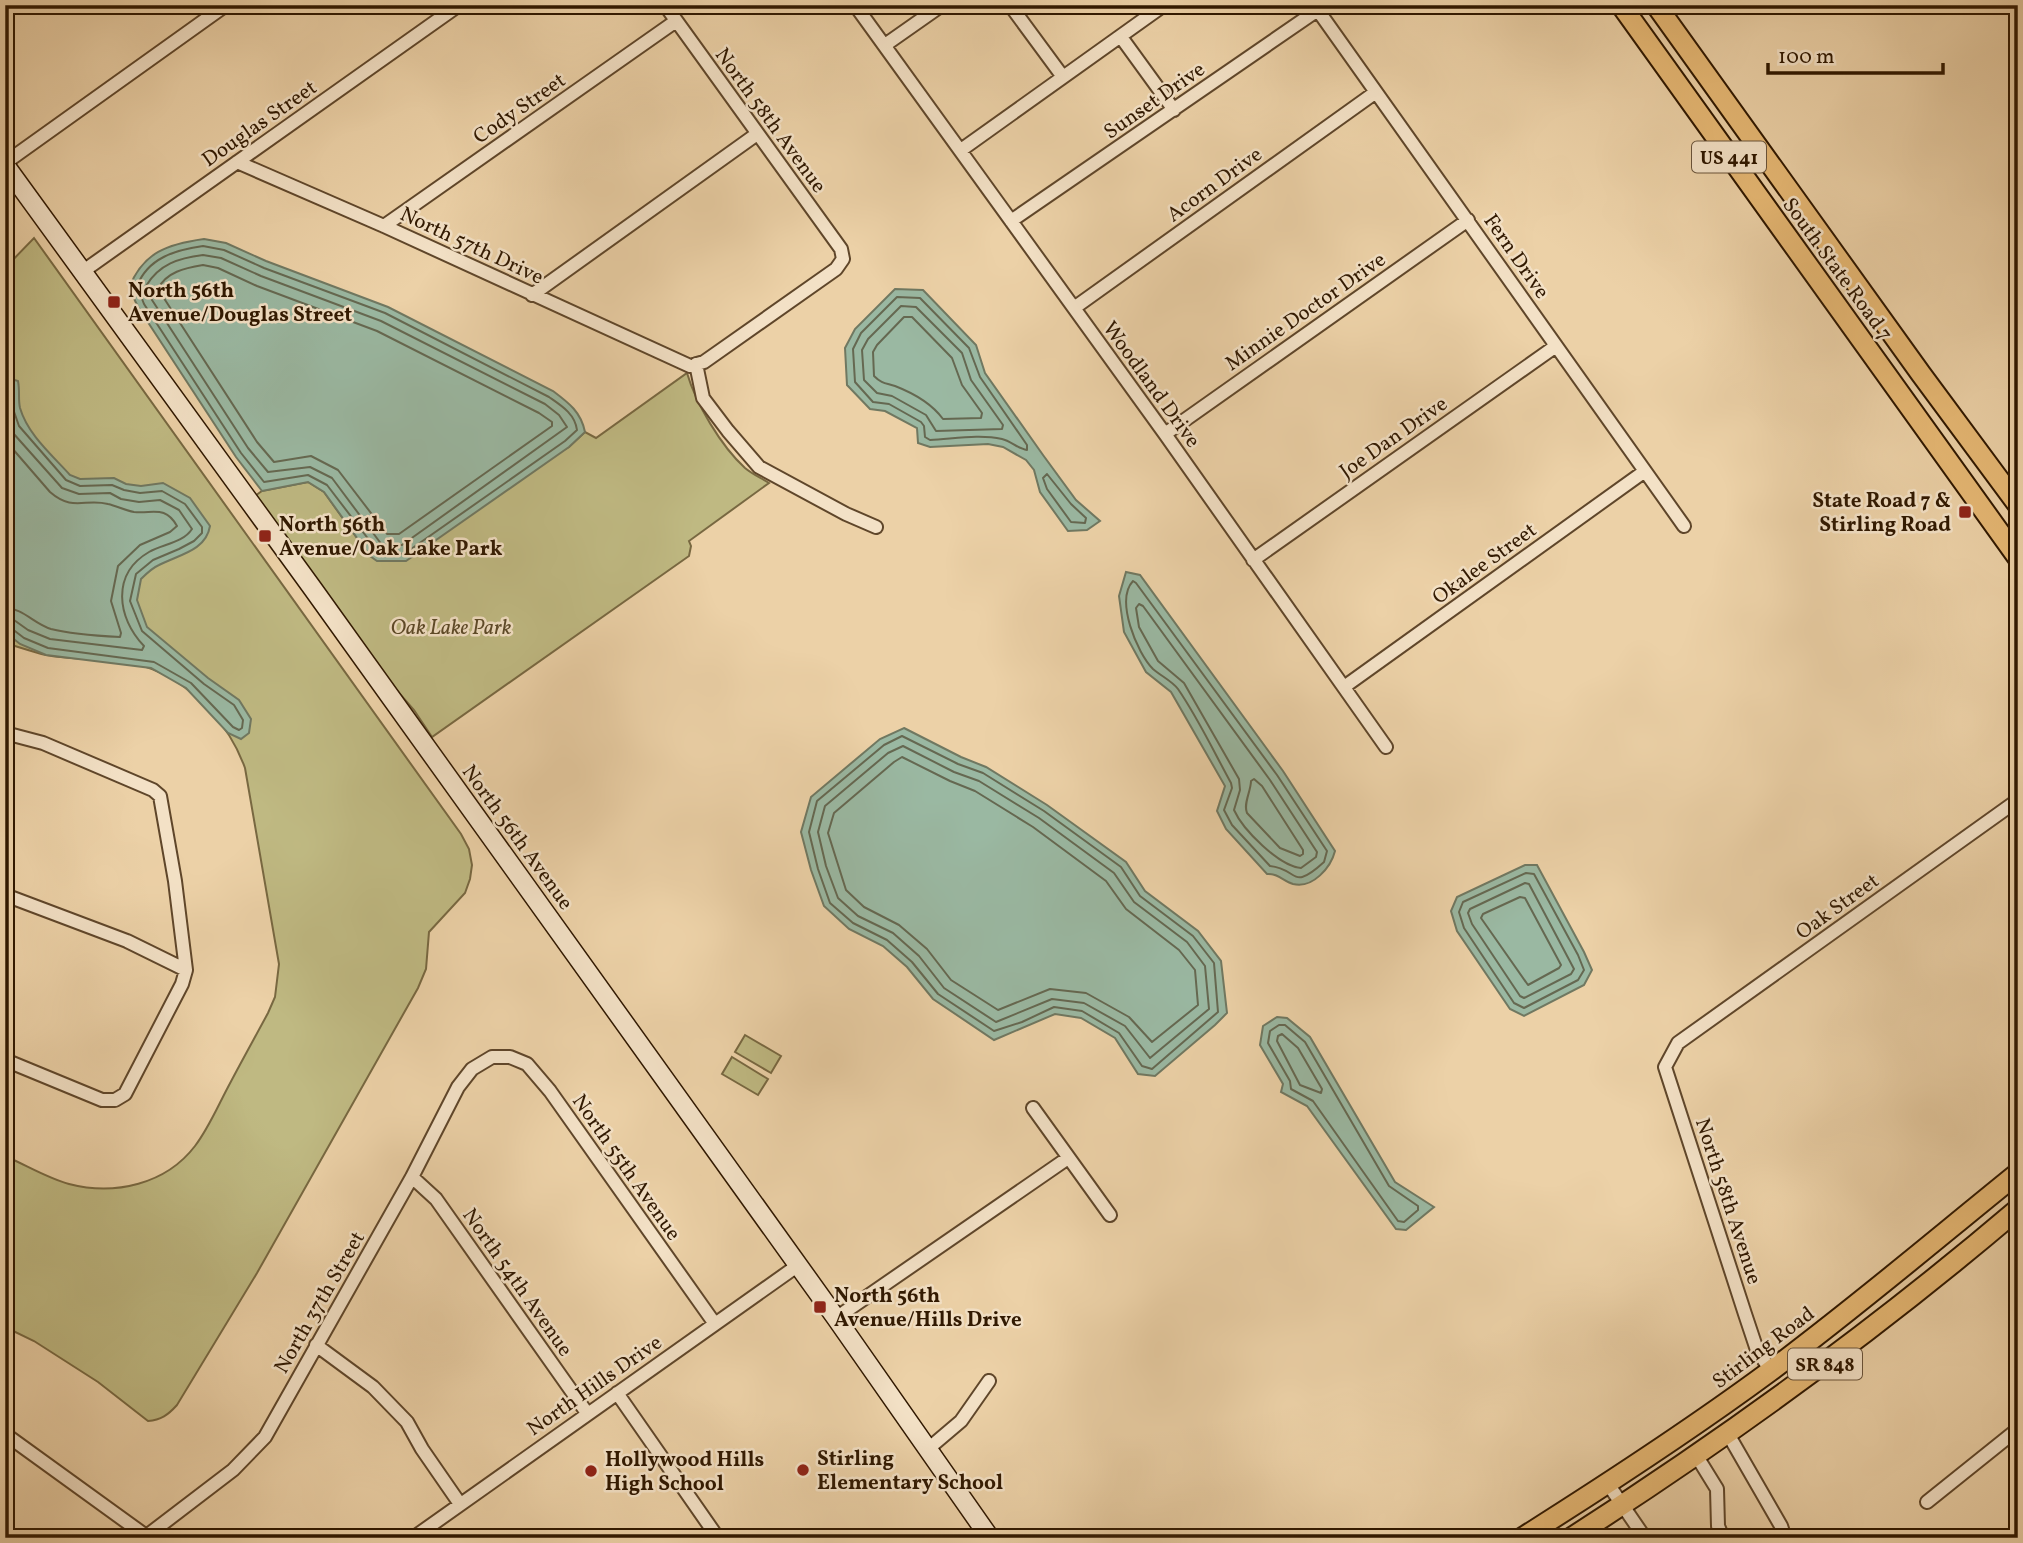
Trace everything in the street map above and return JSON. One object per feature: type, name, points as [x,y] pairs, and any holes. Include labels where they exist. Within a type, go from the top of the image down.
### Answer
[{"type":"main road","name":"South State Road 7","points":[[1621,5],[2018,558]]},
{"type":"main road","name":"South State Road 7","points":[[1656,5],[2018,505]]},
{"type":"main road","points":[[1726,152],[1742,149],[1767,161]]},
{"type":"main road","points":[[1885,373],[1901,382],[1913,383],[1921,374]]},
{"type":"main road","name":"Stirling Road","points":[[1522,1538],[1608,1484],[1771,1371],[2018,1174]]},
{"type":"main road","name":"SR 848","points":[[1572,1538],[1728,1434],[1823,1365],[2018,1209]]},
{"type":"street","points":[[5,164],[226,5]]},
{"type":"street","name":"Douglas Street","points":[[82,272],[459,5]]},
{"type":"street","name":"North 58th Avenue","points":[[665,5],[841,249],[843,259],[836,269],[704,362],[693,365]]},
{"type":"street","name":"Woodland Drive","points":[[855,5],[1165,434],[1386,747]]},
{"type":"street","points":[[885,45],[942,5]]},
{"type":"street","points":[[1010,5],[1063,77]]},
{"type":"street","points":[[961,150],[1164,5]]},
{"type":"street","name":"Fern Drive","points":[[1320,6],[1376,92],[1684,526]]},
{"type":"street","name":"Sunset Drive","points":[[1011,221],[1320,6]]},
{"type":"street","name":"Cody Street","points":[[384,226],[676,21]]},
{"type":"street","points":[[1121,37],[1174,110]]},
{"type":"street","name":"Acorn Drive","points":[[1074,308],[1376,92]]},
{"type":"street","points":[[533,295],[757,134]]},
{"type":"street","name":"North 57th Drive","points":[[237,162],[693,365]]},
{"type":"street","name":"North 56th Avenue","points":[[5,164],[836,1318],[990,1538]]},
{"type":"street","name":"Minnie Doctor Drive","points":[[1165,434],[1468,220]]},
{"type":"street","name":"Joe Dan Drive","points":[[1253,560],[1556,346]]},
{"type":"street","points":[[693,365],[703,398],[759,467],[846,514],[876,527]]},
{"type":"street","name":"Okalee Street","points":[[1344,687],[1645,471]]},
{"type":"street","points":[[5,733],[43,743],[153,790],[160,796],[175,881],[186,970],[182,984],[125,1094],[115,1100],[102,1100],[5,1060]]},
{"type":"street","name":"Oak Street","points":[[1678,1043],[2018,800]]},
{"type":"street","points":[[5,895],[127,942],[186,970]]},
{"type":"street","name":"North 58th Avenue","points":[[1678,1043],[1665,1067],[1745,1314],[1758,1350],[1771,1371]]},
{"type":"street","name":"North 37th Street","points":[[145,1537],[233,1470],[265,1437],[412,1177],[458,1087],[472,1069],[492,1057]]},
{"type":"street","name":"North 55th Avenue","points":[[492,1057],[510,1057],[527,1064],[550,1091],[715,1324]]},
{"type":"street","points":[[1033,1108],[1110,1215]]},
{"type":"street","points":[[836,1318],[1068,1158]]},
{"type":"street","name":"North 54th Avenue","points":[[412,1177],[436,1199],[587,1413]]},
{"type":"street","name":"North Hills Drive","points":[[414,1538],[797,1266]]},
{"type":"street","points":[[316,1345],[373,1387],[407,1422],[460,1504]]},
{"type":"street","points":[[928,1449],[961,1421],[989,1381]]},
{"type":"street","points":[[617,1393],[718,1538]]},
{"type":"street","points":[[1927,1502],[2018,1429]]},
{"type":"street","points":[[5,1434],[145,1537]]},
{"type":"street","points":[[1728,1434],[1782,1526],[1785,1538]]},
{"type":"street","points":[[1696,1455],[1717,1489],[1718,1526],[1723,1538]]},
{"type":"street","points":[[1608,1484],[1645,1538]]},
{"type":"green space","points":[[34,238],[461,834],[469,849],[472,865],[465,893],[429,932],[426,969],[418,988],[257,1273],[177,1405],[164,1416],[148,1421],[98,1382],[34,1341],[5,1327],[5,1156],[53,1178],[86,1187],[138,1184],[170,1170],[195,1146],[204,1133],[268,1013],[275,997],[279,964],[245,768],[230,737],[209,709],[168,676],[141,665],[46,655],[5,643],[5,268]]},
{"type":"green space","name":"Oak Lake Park","points":[[687,373],[703,411],[718,436],[745,468],[769,483],[689,541],[689,556],[432,737],[414,710],[360,648],[252,498],[262,491],[308,482],[324,492],[370,556],[569,447],[585,432],[596,438]]},
{"type":"green space","points":[[745,1035],[781,1056],[771,1073],[735,1052]]},
{"type":"green space","points":[[732,1057],[768,1079],[758,1095],[722,1074]]},
{"type":"water","points":[[204,239],[226,243],[388,307],[553,391],[577,413],[585,432],[569,447],[406,561],[377,561],[370,556],[324,492],[308,482],[262,491],[236,457],[138,307],[129,288],[149,258],[168,247]]},
{"type":"water","points":[[895,289],[923,290],[976,345],[985,373],[1076,500],[1100,521],[1087,530],[1068,531],[1040,492],[1034,470],[1026,460],[1003,447],[988,444],[930,447],[918,443],[917,428],[885,411],[870,409],[847,385],[845,348],[855,329]]},
{"type":"water","points":[[5,377],[18,381],[20,408],[24,418],[41,444],[70,475],[80,479],[114,478],[126,484],[141,486],[163,483],[190,498],[210,526],[197,547],[156,566],[141,579],[137,600],[147,627],[239,700],[251,719],[249,733],[241,739],[228,733],[186,688],[151,668],[46,655],[20,644],[5,632]]},
{"type":"water","points":[[1126,572],[1140,575],[1283,771],[1335,851],[1330,864],[1314,880],[1300,885],[1267,874],[1226,829],[1217,811],[1225,786],[1171,692],[1146,672],[1124,632],[1119,596]]},
{"type":"water","points":[[904,728],[986,767],[1047,805],[1126,862],[1145,891],[1198,931],[1221,961],[1227,1013],[1155,1076],[1138,1074],[1115,1038],[1081,1018],[1055,1014],[994,1040],[933,999],[907,967],[883,946],[849,929],[824,906],[801,832],[811,797],[880,739]]},
{"type":"water","points":[[1525,865],[1537,865],[1592,970],[1584,985],[1524,1016],[1510,1009],[1457,931],[1451,911],[1457,897]]},
{"type":"water","points":[[1277,1017],[1287,1018],[1310,1037],[1395,1182],[1434,1207],[1406,1230],[1396,1229],[1307,1106],[1281,1092],[1283,1084],[1260,1045],[1263,1026]]},
{"type":"place","name":"North 56th Avenue/Douglas Street","points":[[114,302]]},
{"type":"place","name":"State Road 7 & Stirling Road","points":[[1965,512]]},
{"type":"place","name":"North 56th Avenue/Oak Lake Park","points":[[265,536]]},
{"type":"place","name":"North 56th Avenue/Hills Drive","points":[[820,1307]]},
{"type":"place","name":"Stirling Elementary School","points":[[803,1470]]},
{"type":"place","name":"Hollywood Hills High School","points":[[591,1471]]}]
